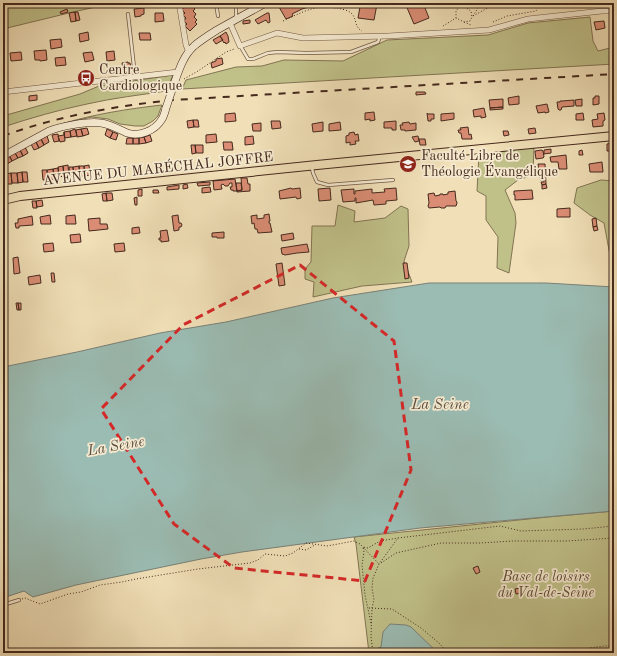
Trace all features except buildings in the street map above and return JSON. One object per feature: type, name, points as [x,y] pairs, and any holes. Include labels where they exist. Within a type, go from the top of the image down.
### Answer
[{"type":"main road","name":"AVENUE DU MARÉCHAL JOFFRE","points":[[3,200],[26,196],[314,165],[614,136]]},
{"type":"street","points":[[179,3],[186,45],[189,52]]},
{"type":"street","points":[[3,156],[55,128],[82,123],[102,123],[111,125],[129,133],[137,134],[151,130],[162,120],[181,64],[194,46],[202,39],[232,21],[266,3]]},
{"type":"street","points":[[232,21],[240,46],[277,33],[303,38],[380,36],[489,30],[528,19],[614,11]]},
{"type":"street","points":[[3,92],[178,72]]},
{"type":"lane","points":[[216,3],[218,16]]},
{"type":"lane","points":[[232,21],[236,3]]},
{"type":"lane","points":[[128,14],[135,77]]},
{"type":"lane","points":[[240,46],[248,58],[253,59],[268,53],[278,52],[351,52],[378,42],[380,36]]},
{"type":"lane","points":[[314,165],[313,173],[317,182],[328,185],[392,180]]},
{"type":"lane","points":[[3,605],[19,600]]},
{"type":"path","points":[[464,22],[470,21],[481,3]]},
{"type":"path","points":[[472,17],[497,3]]},
{"type":"path","points":[[491,23],[507,16],[536,11],[538,6],[537,3]]},
{"type":"path","points":[[456,18],[456,11],[460,6],[471,11],[472,17]]},
{"type":"path","points":[[284,21],[304,11],[322,7],[340,9],[350,12],[358,29],[362,31]]},
{"type":"path","points":[[456,18],[472,26]]},
{"type":"path","points":[[440,28],[456,18]]},
{"type":"path","points":[[174,84],[198,71],[226,52],[240,46]]},
{"type":"path","points":[[363,547],[368,548],[380,541],[398,538],[500,526],[521,531],[583,529],[614,526]]},
{"type":"path","points":[[373,653],[371,637],[372,608],[374,600],[372,588],[373,578],[379,564],[398,538]]},
{"type":"path","points":[[379,564],[396,553],[441,543],[567,541],[614,538]]},
{"type":"path","points":[[19,600],[25,598],[40,604],[100,585],[198,569],[250,563],[258,560],[265,554],[285,556],[293,553],[306,543],[328,546],[354,541],[360,544],[379,564]]},
{"type":"path","points":[[298,549],[306,550],[316,545]]},
{"type":"path","points":[[363,547],[364,552],[362,565],[365,595],[372,626]]},
{"type":"path","points":[[368,608],[392,609],[421,628],[439,643],[448,653]]},
{"type":"path","points":[[555,653],[614,646]]},
{"type":"highlighted area","points":[[300,265],[394,341],[411,470],[365,581],[234,568],[174,524],[101,409],[183,325]]},
{"type":"green space","points":[[3,3],[114,3],[3,29]]},
{"type":"green space","points":[[590,17],[593,41],[598,51],[614,47],[614,64],[182,89],[186,80],[236,67],[262,66],[284,60],[343,61],[387,40],[488,35],[528,23]]},
{"type":"green space","points":[[173,75],[166,91],[76,106],[3,127],[3,116],[80,94],[99,86]]},
{"type":"green space","points":[[162,105],[158,116],[144,126],[120,124],[108,119],[92,117],[61,124],[111,112]]},
{"type":"green space","points":[[534,147],[533,175],[518,180],[505,190],[515,213],[516,223],[509,273],[497,268],[498,237],[486,220],[486,196],[477,191],[479,153]]},
{"type":"green space","points":[[601,180],[614,181],[614,277],[604,223],[574,203],[577,188]]},
{"type":"green space","points":[[338,205],[355,211],[354,222],[385,218],[401,206],[408,209],[409,246],[404,261],[412,282],[362,286],[313,297],[314,282],[305,279],[305,269],[311,262],[312,226],[335,226]]},
{"type":"green space","name":"Base de loisirs du Val-de-Seine","points":[[614,511],[614,653],[369,653],[354,537]]},
{"type":"water","name":"La Seine","points":[[429,283],[546,283],[614,287],[614,511],[420,528],[242,552],[76,585],[33,597],[24,591],[3,598],[3,367],[160,333],[226,322],[333,298]]},
{"type":"water","points":[[390,624],[406,625],[411,627],[438,653],[377,653],[378,648],[381,647],[383,632]]},
{"type":"railway","points":[[3,136],[66,117],[130,105],[173,100],[614,74]]},
{"type":"place","name":"Centre Cardiologique","points":[[86,78]]},
{"type":"place","name":"Faculté Libre de Théologie Évangélique","points":[[408,164]]}]
